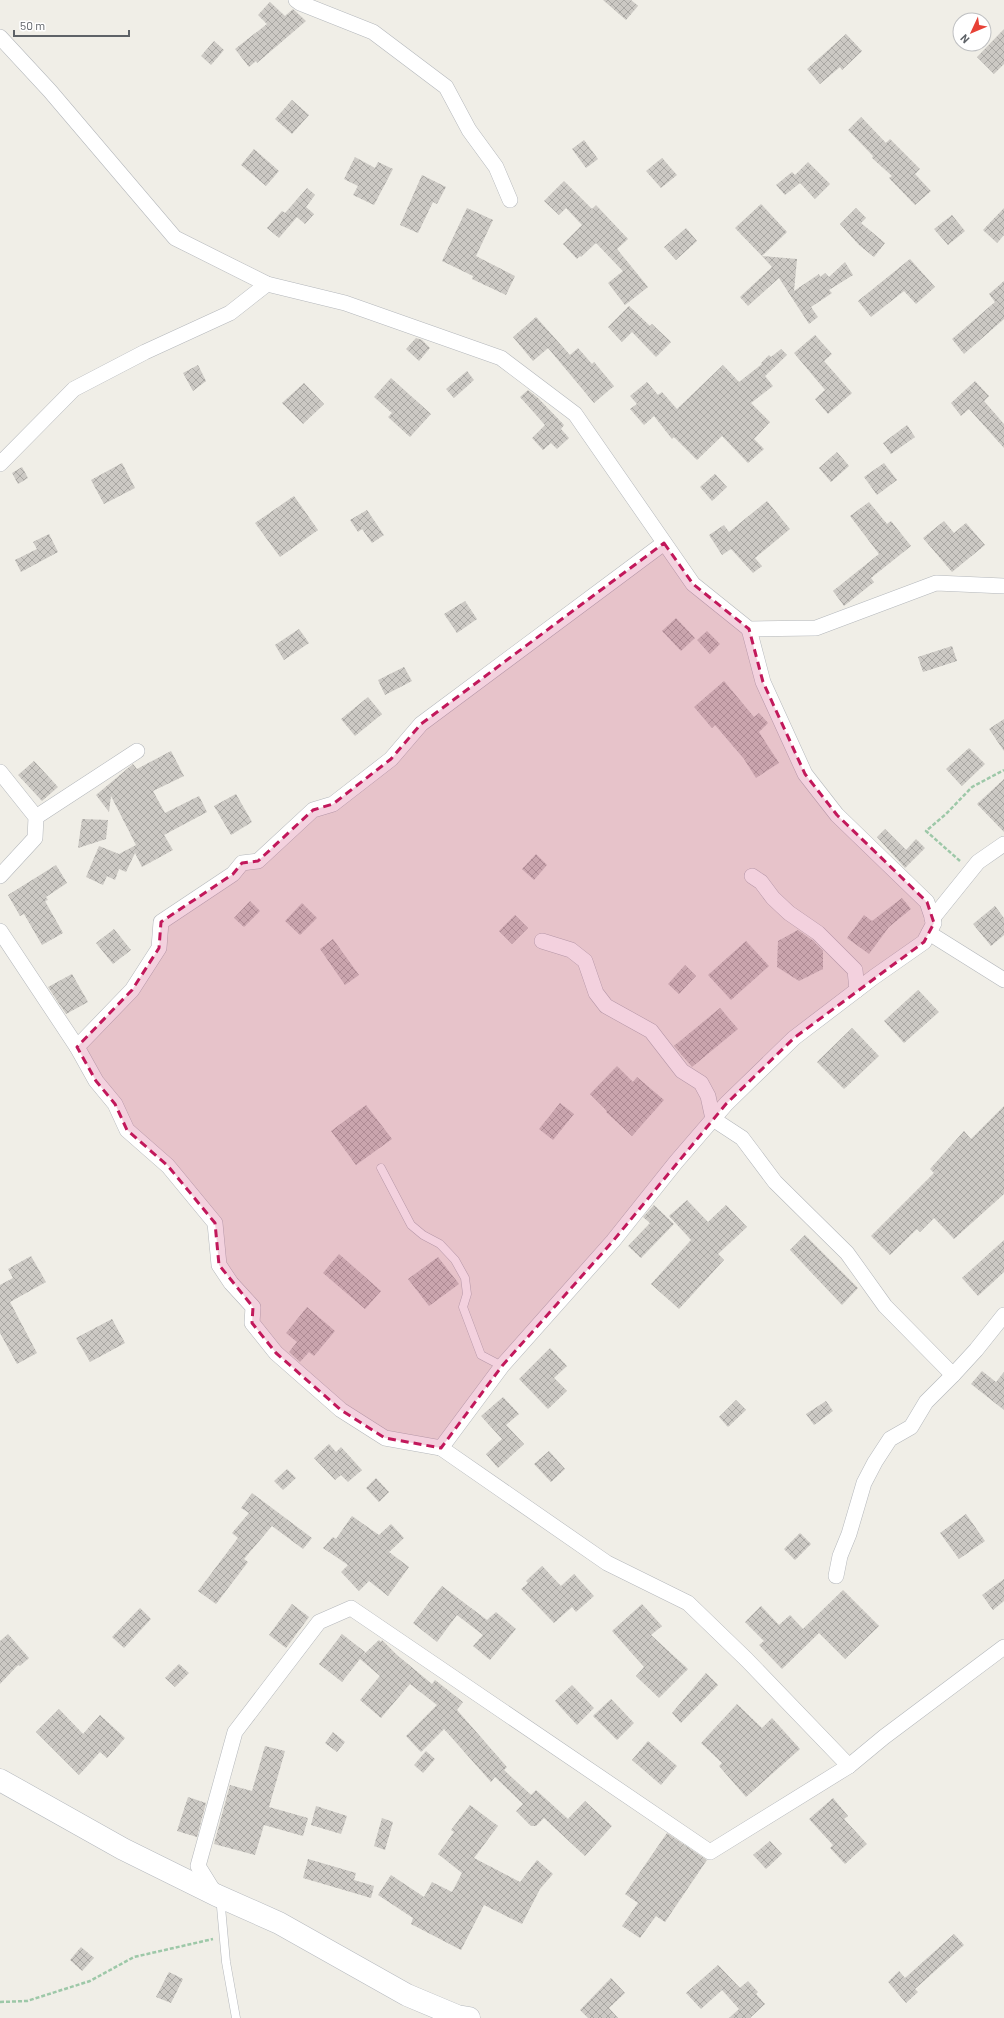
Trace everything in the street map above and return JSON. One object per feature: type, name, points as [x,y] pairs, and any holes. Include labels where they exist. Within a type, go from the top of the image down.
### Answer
[{"type":"main road","points":[[0,1780],[123,1848],[220,1896],[279,1923],[407,1995],[457,2016],[469,2018]]},
{"type":"main road","points":[[407,1995],[424,2018]]},
{"type":"street","points":[[296,0],[321,5],[373,32],[446,87],[469,130],[496,167],[510,200]]},
{"type":"street","points":[[0,37],[50,91],[175,238],[267,284],[345,303],[501,358],[576,414],[693,584],[749,629],[763,682],[805,774],[837,815],[927,902],[931,926],[1004,980]]},
{"type":"street","points":[[0,464],[74,389],[145,352],[230,313],[267,284]]},
{"type":"street","points":[[77,1047],[132,990],[159,948],[161,922],[233,874],[242,862],[258,861],[313,810],[334,804],[391,759],[421,724],[664,543]]},
{"type":"street","points":[[749,629],[816,628],[936,583],[1004,586]]},
{"type":"street","points":[[36,817],[137,751]]},
{"type":"street","points":[[0,772],[36,817],[35,838],[0,876]]},
{"type":"street","points":[[441,1448],[502,1366],[613,1241],[713,1119],[794,1038],[924,942],[931,926],[971,870],[983,858],[1004,844]]},
{"type":"street","points":[[752,876],[761,882],[773,898],[789,913],[818,933],[855,970],[857,990]]},
{"type":"street","points":[[0,931],[77,1047],[96,1081],[115,1104],[127,1130],[168,1166],[215,1223],[219,1266],[230,1283],[253,1307],[252,1323],[276,1353],[341,1410],[385,1438],[441,1448],[607,1563],[688,1603],[747,1660],[850,1766]]},
{"type":"street","points":[[542,941],[571,950],[585,962],[596,993],[606,1006],[651,1031],[682,1071],[702,1084],[708,1096],[713,1119],[742,1138],[775,1182],[847,1253],[885,1306],[952,1374]]},
{"type":"street","points":[[836,1576],[840,1556],[849,1534],[864,1483],[875,1462],[890,1439],[912,1426],[926,1402],[976,1350],[1004,1315]]},
{"type":"street","points":[[220,1896],[198,1866],[235,1732],[319,1622],[352,1608],[710,1852],[850,1766],[1004,1647]]},
{"type":"lane","points":[[381,1168],[411,1225],[422,1235],[440,1244],[455,1260],[465,1278],[467,1294],[463,1307],[481,1355],[502,1366]]},
{"type":"lane","points":[[220,1896],[220,1907],[236,2018]]},
{"type":"path","points":[[971,870],[926,831],[946,814],[972,787],[1004,770]]},
{"type":"path","points":[[0,2002],[27,2001],[90,1980],[134,1957],[224,1936]]},
{"type":"highlighted area","points":[[664,543],[693,584],[749,629],[763,682],[805,774],[837,815],[927,902],[934,923],[924,942],[794,1038],[726,1104],[613,1241],[502,1366],[441,1448],[385,1438],[341,1410],[276,1353],[252,1323],[253,1307],[219,1265],[215,1223],[168,1166],[127,1130],[115,1104],[96,1081],[77,1047],[132,990],[159,948],[161,922],[233,874],[242,863],[258,861],[313,810],[333,804],[391,759],[421,724]]},
{"type":"building","points":[[603,0],[631,0],[638,6],[626,20]]},
{"type":"building","points":[[270,2],[285,16],[293,9],[306,21],[257,63],[256,61],[249,67],[235,49],[267,24],[258,15]]},
{"type":"building","points":[[1004,29],[1004,64],[994,74],[977,57],[982,52],[992,52],[992,41]]},
{"type":"building","points":[[846,34],[862,51],[842,70],[840,67],[820,84],[807,69]]},
{"type":"building","points":[[214,41],[224,50],[211,65],[201,56]]},
{"type":"building","points":[[292,100],[309,115],[292,134],[275,119]]},
{"type":"building","points":[[861,117],[886,143],[890,139],[920,169],[915,174],[931,191],[915,205],[889,178],[892,176],[872,158],[873,156],[848,130]]},
{"type":"building","points":[[584,140],[598,159],[586,168],[572,149]]},
{"type":"building","points":[[254,149],[279,171],[266,186],[241,165]]},
{"type":"building","points":[[355,157],[375,168],[378,162],[393,169],[374,205],[353,195],[358,186],[344,179]]},
{"type":"building","points":[[662,158],[677,175],[661,188],[646,171]]},
{"type":"building","points":[[808,162],[830,184],[815,199],[800,183],[785,195],[776,185],[792,172],[795,175]]},
{"type":"building","points":[[422,175],[446,187],[437,204],[433,202],[418,233],[400,225]]},
{"type":"building","points":[[564,181],[592,209],[596,205],[628,239],[617,249],[648,287],[625,305],[608,283],[623,271],[596,243],[577,259],[563,244],[582,225],[566,208],[559,215],[544,201]]},
{"type":"building","points":[[307,188],[315,195],[306,207],[314,214],[305,224],[297,217],[279,238],[267,228],[282,211],[285,213]]},
{"type":"building","points":[[761,204],[787,232],[762,256],[735,228]]},
{"type":"building","points":[[467,208],[493,220],[476,256],[515,276],[506,295],[472,279],[473,276],[442,261]]},
{"type":"building","points":[[856,208],[866,218],[861,223],[885,243],[874,257],[859,245],[840,224]]},
{"type":"building","points":[[1004,208],[1004,235],[997,243],[983,230]]},
{"type":"building","points":[[952,215],[965,231],[948,245],[934,229]]},
{"type":"building","points":[[686,228],[697,241],[676,260],[664,247]]},
{"type":"building","points":[[762,256],[797,259],[794,291],[819,274],[820,277],[825,273],[829,277],[845,262],[853,275],[829,290],[832,293],[811,307],[818,317],[809,324],[779,278],[748,306],[740,297],[772,267]]},
{"type":"building","points":[[910,259],[935,287],[916,304],[904,291],[871,317],[858,301]]},
{"type":"building","points":[[1004,281],[1004,319],[964,354],[952,339],[995,302],[989,294]]},
{"type":"building","points":[[629,306],[650,326],[652,324],[671,342],[656,357],[632,332],[622,342],[608,327]]},
{"type":"building","points":[[536,317],[570,355],[578,348],[592,364],[594,362],[614,386],[594,403],[548,348],[533,361],[513,337]]},
{"type":"building","points":[[815,335],[832,354],[824,361],[852,393],[828,414],[815,399],[825,390],[794,353]]},
{"type":"building","points":[[416,338],[422,340],[430,348],[419,361],[406,349]]},
{"type":"building","points":[[781,349],[787,355],[765,376],[773,386],[751,403],[770,422],[754,439],[764,449],[748,463],[722,436],[697,460],[674,437],[672,439],[654,416],[644,425],[630,409],[637,404],[630,396],[647,382],[658,395],[662,392],[677,409],[723,365],[739,382],[762,364],[761,363],[769,355],[771,357]]},
{"type":"building","points":[[198,365],[206,381],[193,391],[183,373]]},
{"type":"building","points":[[467,371],[474,380],[454,398],[446,389]]},
{"type":"building","points":[[391,378],[431,414],[410,437],[388,417],[392,413],[374,397]]},
{"type":"building","points":[[975,381],[989,396],[984,401],[1004,424],[1004,448],[969,409],[961,416],[951,403]]},
{"type":"building","points":[[304,383],[324,404],[303,424],[282,403]]},
{"type":"building","points":[[528,390],[538,398],[564,425],[561,429],[569,438],[557,449],[551,443],[543,450],[532,438],[545,425],[520,397]]},
{"type":"building","points":[[907,425],[915,437],[891,454],[883,443]]},
{"type":"building","points":[[837,452],[849,466],[831,482],[819,468]]},
{"type":"building","points":[[122,463],[135,488],[104,504],[91,480]]},
{"type":"building","points":[[884,463],[897,480],[877,495],[864,477]]},
{"type":"building","points":[[22,467],[28,478],[18,484],[12,473]]},
{"type":"building","points":[[715,474],[727,487],[712,501],[700,487]]},
{"type":"building","points":[[294,496],[318,530],[280,557],[255,523]]},
{"type":"building","points":[[767,501],[790,529],[755,558],[762,566],[753,573],[731,549],[722,555],[709,535],[724,525],[729,532]]},
{"type":"building","points":[[869,502],[887,524],[891,521],[911,546],[871,578],[874,582],[844,606],[833,591],[879,554],[850,516]]},
{"type":"building","points":[[367,510],[384,535],[372,543],[362,529],[358,532],[350,520]]},
{"type":"building","points":[[944,521],[954,533],[966,523],[985,545],[952,572],[923,538]]},
{"type":"building","points":[[49,534],[58,552],[21,572],[15,560],[37,549],[33,542]]},
{"type":"building","points":[[465,601],[477,619],[457,633],[444,614]]},
{"type":"building","points":[[676,618],[695,638],[681,651],[662,631]]},
{"type":"building","points":[[299,629],[309,643],[284,660],[275,645]]},
{"type":"building","points":[[707,631],[720,644],[710,654],[697,640]]},
{"type":"building","points":[[952,646],[957,661],[923,672],[918,657]]},
{"type":"building","points":[[404,667],[412,681],[385,695],[378,680]]},
{"type":"building","points":[[724,681],[754,717],[759,713],[768,723],[759,732],[779,763],[756,778],[744,759],[715,725],[712,728],[694,707]]},
{"type":"building","points":[[368,697],[382,714],[355,736],[341,719]]},
{"type":"building","points":[[1004,719],[1004,751],[989,729]]},
{"type":"building","points":[[969,748],[985,764],[962,786],[946,769]]},
{"type":"building","points":[[171,751],[184,776],[153,791],[165,813],[199,796],[207,812],[164,835],[173,850],[142,867],[135,853],[126,872],[119,869],[115,880],[107,876],[103,885],[86,877],[99,846],[119,854],[136,845],[111,796],[109,812],[96,795],[133,764],[137,769]]},
{"type":"building","points":[[34,761],[58,787],[42,801],[18,775]]},
{"type":"building","points":[[1004,779],[1004,832],[977,804]]},
{"type":"building","points":[[236,794],[252,822],[231,835],[214,806]]},
{"type":"building","points":[[82,819],[108,820],[106,839],[78,848]]},
{"type":"building","points":[[885,829],[906,850],[916,839],[925,848],[905,868],[877,837]]},
{"type":"building","points":[[536,854],[547,865],[534,880],[522,869]]},
{"type":"building","points":[[56,865],[67,883],[46,897],[48,900],[45,901],[63,933],[42,945],[24,914],[20,916],[8,895]]},
{"type":"building","points":[[902,898],[911,909],[889,927],[869,954],[847,938],[864,915],[872,921]]},
{"type":"building","points":[[250,901],[260,911],[244,927],[234,918]]},
{"type":"building","points":[[302,903],[317,918],[300,935],[285,921]]},
{"type":"building","points":[[995,906],[1004,918],[1004,935],[991,946],[973,924]]},
{"type":"building","points":[[515,915],[528,928],[512,944],[499,931]]},
{"type":"building","points":[[114,929],[131,950],[113,964],[96,943]]},
{"type":"building","points":[[798,930],[812,940],[823,951],[823,969],[799,981],[777,967],[778,941]]},
{"type":"building","points":[[333,939],[359,975],[345,985],[320,949]]},
{"type":"building","points":[[746,941],[769,966],[731,1000],[708,975]]},
{"type":"building","points":[[685,965],[696,976],[679,994],[668,984]]},
{"type":"building","points":[[72,974],[88,1002],[66,1014],[48,987]]},
{"type":"building","points":[[918,990],[939,1012],[904,1043],[884,1021]]},
{"type":"building","points":[[720,1008],[738,1029],[692,1067],[674,1046]]},
{"type":"building","points":[[852,1028],[879,1056],[844,1089],[817,1062]]},
{"type":"building","points":[[617,1066],[633,1082],[637,1077],[664,1100],[632,1136],[606,1112],[607,1111],[590,1094]]},
{"type":"building","points":[[560,1103],[574,1114],[553,1140],[539,1129]]},
{"type":"building","points":[[366,1105],[392,1139],[356,1165],[331,1131]]},
{"type":"building","points":[[1004,1106],[1004,1194],[954,1239],[934,1218],[920,1232],[917,1229],[890,1255],[871,1236],[934,1173],[930,1169],[964,1131],[971,1139]]},
{"type":"building","points":[[687,1200],[708,1222],[726,1205],[747,1227],[718,1254],[724,1260],[679,1309],[651,1284],[691,1240],[669,1216]]},
{"type":"building","points":[[654,1205],[674,1224],[641,1258],[628,1246],[650,1223],[643,1217]]},
{"type":"building","points":[[805,1235],[858,1288],[842,1305],[790,1250]]},
{"type":"building","points":[[1004,1240],[1004,1272],[978,1296],[962,1278]]},
{"type":"building","points":[[339,1254],[381,1291],[365,1309],[323,1273]]},
{"type":"building","points":[[31,1256],[46,1282],[10,1302],[37,1353],[17,1364],[0,1333],[0,1285],[13,1278],[8,1269]]},
{"type":"building","points":[[438,1257],[459,1284],[429,1306],[408,1279]]},
{"type":"building","points":[[307,1307],[335,1331],[314,1356],[309,1352],[300,1362],[289,1352],[297,1342],[286,1333]]},
{"type":"building","points":[[112,1319],[125,1343],[90,1362],[76,1338]]},
{"type":"building","points":[[550,1348],[567,1366],[554,1378],[567,1391],[548,1409],[519,1379]]},
{"type":"building","points":[[982,1371],[996,1382],[1004,1372],[1004,1410],[971,1384]]},
{"type":"building","points":[[503,1397],[519,1414],[506,1425],[524,1444],[498,1468],[486,1454],[502,1439],[481,1416]]},
{"type":"building","points":[[736,1400],[746,1410],[728,1427],[719,1417]]},
{"type":"building","points":[[826,1401],[833,1411],[814,1425],[806,1414]]},
{"type":"building","points":[[329,1444],[336,1452],[341,1447],[362,1470],[348,1482],[341,1475],[335,1480],[314,1458]]},
{"type":"building","points":[[549,1451],[565,1469],[551,1482],[534,1464]]},
{"type":"building","points":[[287,1469],[296,1478],[283,1490],[274,1481]]},
{"type":"building","points":[[376,1478],[389,1492],[379,1502],[366,1488]]},
{"type":"building","points":[[252,1493],[312,1538],[303,1549],[272,1526],[244,1559],[248,1562],[216,1604],[198,1591],[238,1538],[232,1533],[249,1513],[241,1508]]},
{"type":"building","points":[[966,1514],[985,1541],[959,1559],[940,1533]]},
{"type":"building","points":[[352,1516],[379,1535],[391,1524],[404,1538],[389,1552],[409,1567],[388,1596],[369,1581],[359,1591],[341,1572],[348,1565],[323,1548],[333,1537],[336,1539]]},
{"type":"building","points":[[800,1533],[811,1544],[795,1560],[784,1549]]},
{"type":"building","points":[[542,1566],[561,1586],[574,1574],[594,1596],[576,1612],[572,1607],[554,1623],[521,1589],[528,1583],[526,1581]]},
{"type":"building","points":[[1004,1579],[1004,1601],[993,1610],[982,1595]]},
{"type":"building","points":[[442,1586],[487,1620],[496,1612],[516,1629],[490,1660],[473,1646],[483,1635],[457,1615],[437,1642],[413,1623]]},
{"type":"building","points":[[843,1590],[879,1626],[845,1659],[819,1633],[782,1669],[759,1645],[764,1641],[745,1622],[761,1606],[779,1625],[790,1615],[803,1629]]},
{"type":"building","points":[[292,1604],[309,1617],[286,1648],[269,1635]]},
{"type":"building","points":[[642,1604],[662,1626],[651,1635],[688,1669],[659,1698],[636,1676],[644,1667],[612,1631]]},
{"type":"building","points":[[140,1608],[151,1619],[124,1648],[112,1637]]},
{"type":"building","points":[[8,1634],[29,1658],[20,1666],[18,1665],[0,1684],[0,1641]]},
{"type":"building","points":[[342,1634],[365,1652],[363,1655],[379,1640],[381,1642],[382,1640],[397,1655],[432,1684],[435,1680],[463,1702],[457,1710],[507,1767],[504,1770],[531,1795],[536,1790],[568,1819],[585,1801],[612,1826],[585,1856],[544,1818],[536,1826],[531,1826],[516,1811],[523,1804],[495,1777],[491,1782],[444,1729],[421,1752],[406,1736],[437,1705],[410,1684],[381,1718],[360,1700],[380,1676],[360,1659],[342,1682],[319,1664]]},
{"type":"building","points":[[179,1664],[189,1673],[175,1687],[165,1678]]},
{"type":"building","points":[[706,1673],[718,1685],[681,1723],[672,1713]]},
{"type":"building","points":[[572,1685],[594,1708],[577,1725],[555,1701]]},
{"type":"building","points":[[611,1699],[634,1723],[617,1740],[593,1716]]},
{"type":"building","points":[[737,1704],[762,1728],[772,1718],[800,1749],[746,1797],[719,1766],[722,1763],[701,1743]]},
{"type":"building","points":[[59,1709],[83,1734],[100,1715],[125,1738],[107,1758],[100,1752],[79,1775],[36,1732]]},
{"type":"building","points":[[333,1732],[345,1742],[337,1752],[325,1743]]},
{"type":"building","points":[[648,1741],[677,1766],[661,1785],[632,1760]]},
{"type":"building","points":[[265,1746],[285,1751],[269,1807],[308,1818],[303,1836],[264,1825],[255,1855],[214,1844],[230,1785],[252,1791]]},
{"type":"building","points":[[426,1751],[435,1759],[423,1773],[414,1765]]},
{"type":"building","points":[[188,1797],[206,1803],[197,1837],[177,1831]]},
{"type":"building","points":[[833,1798],[848,1816],[844,1819],[867,1844],[845,1864],[830,1848],[833,1845],[809,1819]]},
{"type":"building","points":[[470,1805],[498,1826],[474,1858],[520,1882],[537,1860],[553,1874],[540,1889],[522,1924],[484,1905],[461,1950],[411,1924],[413,1918],[378,1895],[391,1875],[424,1897],[432,1882],[452,1892],[462,1873],[438,1854],[454,1832],[451,1830]]},
{"type":"building","points":[[316,1806],[347,1816],[341,1834],[311,1825]]},
{"type":"building","points":[[382,1818],[393,1822],[385,1850],[374,1846]]},
{"type":"building","points":[[667,1833],[707,1860],[665,1922],[656,1916],[640,1938],[622,1926],[638,1903],[625,1894]]},
{"type":"building","points":[[770,1841],[782,1854],[766,1869],[753,1855]]},
{"type":"building","points":[[308,1859],[356,1873],[354,1880],[374,1886],[371,1898],[303,1878]]},
{"type":"building","points":[[954,1934],[964,1945],[915,1989],[918,1992],[906,2003],[888,1982],[899,1971],[905,1978]]},
{"type":"building","points":[[81,1947],[94,1958],[82,1971],[70,1960]]},
{"type":"building","points":[[718,1965],[740,1988],[748,1981],[758,1992],[756,1994],[765,2004],[750,2018],[729,2018],[739,2009],[722,1990],[701,2009],[686,1993]]},
{"type":"building","points":[[169,1972],[183,1979],[171,2003],[156,1997]]},
{"type":"building","points":[[611,1978],[625,1993],[609,2008],[618,2018],[588,2018],[580,2010]]}]
